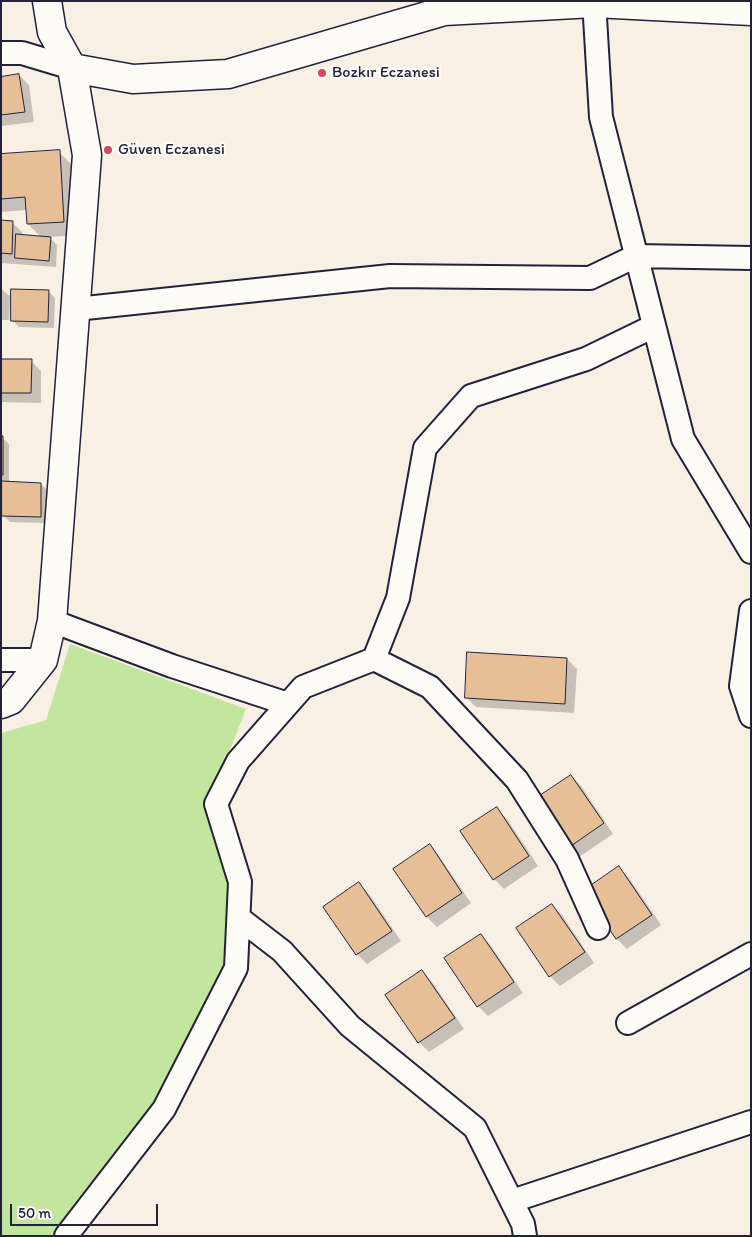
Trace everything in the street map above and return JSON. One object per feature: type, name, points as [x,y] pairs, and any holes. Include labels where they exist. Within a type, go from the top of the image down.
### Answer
[{"type":"street","points":[[1,704],[11,700],[43,660],[52,621],[87,155],[72,68],[52,32],[47,1]]},
{"type":"street","points":[[594,2],[601,116],[683,439],[751,552]]},
{"type":"street","points":[[1,53],[22,53],[72,68],[133,79],[228,74],[444,11],[594,2],[706,5],[751,11]]},
{"type":"street","points":[[76,309],[390,276],[590,278],[636,256],[751,258]]},
{"type":"street","points":[[66,1236],[164,1109],[236,968],[240,882],[216,804],[238,761],[303,687],[374,659],[398,598],[425,448],[471,396],[586,359],[654,326]]},
{"type":"street","points":[[751,611],[741,686],[751,716]]},
{"type":"street","points":[[52,621],[172,666],[288,704]]},
{"type":"street","points":[[374,659],[430,687],[517,780],[567,859],[598,928]]},
{"type":"street","points":[[1,660],[43,660]]},
{"type":"street","points":[[239,918],[282,950],[350,1026],[475,1128],[523,1224],[525,1236]]},
{"type":"street","points":[[628,1023],[751,954]]},
{"type":"street","points":[[512,1201],[751,1122]]},
{"type":"green space","points":[[70,644],[246,709],[228,755],[204,803],[228,884],[224,965],[154,1103],[51,1236],[1,1236],[1,733],[46,720]]},
{"type":"building","points":[[19,74],[25,112],[1,115],[1,77]]},
{"type":"building","points":[[60,150],[64,222],[27,224],[25,197],[1,199],[1,154]]},
{"type":"building","points":[[1,220],[13,221],[12,254],[1,253]]},
{"type":"building","points":[[16,234],[51,237],[49,261],[15,258]]},
{"type":"building","points":[[11,289],[49,290],[48,322],[11,321]]},
{"type":"building","points":[[1,359],[32,359],[31,393],[1,393]]},
{"type":"building","points":[[1,436],[3,436],[3,475],[1,475]]},
{"type":"building","points":[[2,481],[41,483],[41,517],[2,516]]},
{"type":"building","points":[[467,652],[567,658],[565,704],[465,698]]},
{"type":"building","points":[[571,775],[604,823],[568,848],[535,799]]},
{"type":"building","points":[[497,807],[529,856],[493,880],[460,831]]},
{"type":"building","points":[[430,844],[462,893],[426,917],[393,869]]},
{"type":"building","points":[[619,866],[652,915],[616,939],[583,891]]},
{"type":"building","points":[[359,882],[392,931],[356,955],[323,907]]},
{"type":"building","points":[[552,904],[585,952],[549,977],[516,928]]},
{"type":"building","points":[[481,934],[514,982],[477,1007],[444,958]]},
{"type":"building","points":[[422,970],[455,1018],[418,1043],[385,995]]},
{"type":"place","name":"Bozkır Eczanesi","points":[[322,73]]},
{"type":"place","name":"Güven Eczanesi","points":[[108,150]]}]
